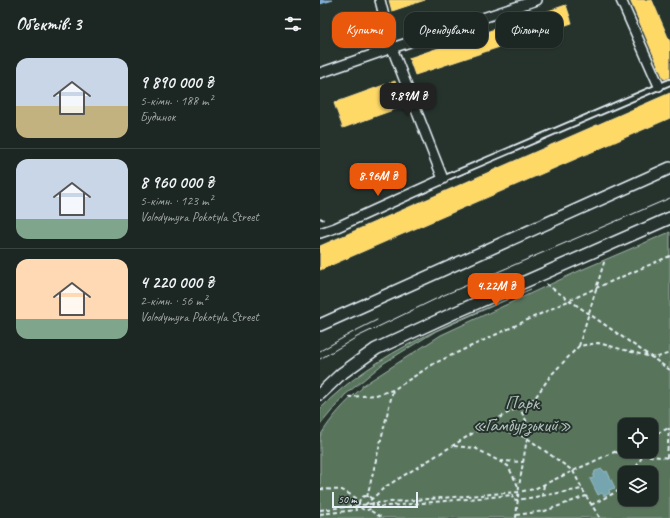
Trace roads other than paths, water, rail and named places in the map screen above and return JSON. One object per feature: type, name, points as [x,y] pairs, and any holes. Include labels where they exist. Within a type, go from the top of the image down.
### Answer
[{"type":"street","points":[[380,0],[383,12]]},
{"type":"street","points":[[396,47],[537,0]]},
{"type":"street","points":[[621,0],[659,86]]},
{"type":"street","points":[[320,73],[392,48],[443,179],[335,228],[320,233]]},
{"type":"street","points":[[320,325],[670,168]]},
{"type":"street","points":[[320,394],[341,374],[376,350],[454,313],[670,218]]},
{"type":"lane","points":[[443,179],[670,82]]},
{"type":"tram line","points":[[320,359],[357,337],[444,295],[670,198]]},
{"type":"tram line","points":[[320,351],[377,320]]},
{"type":"park label","name":"Парк «Гамбурзький»","points":[[522,413]]}]
